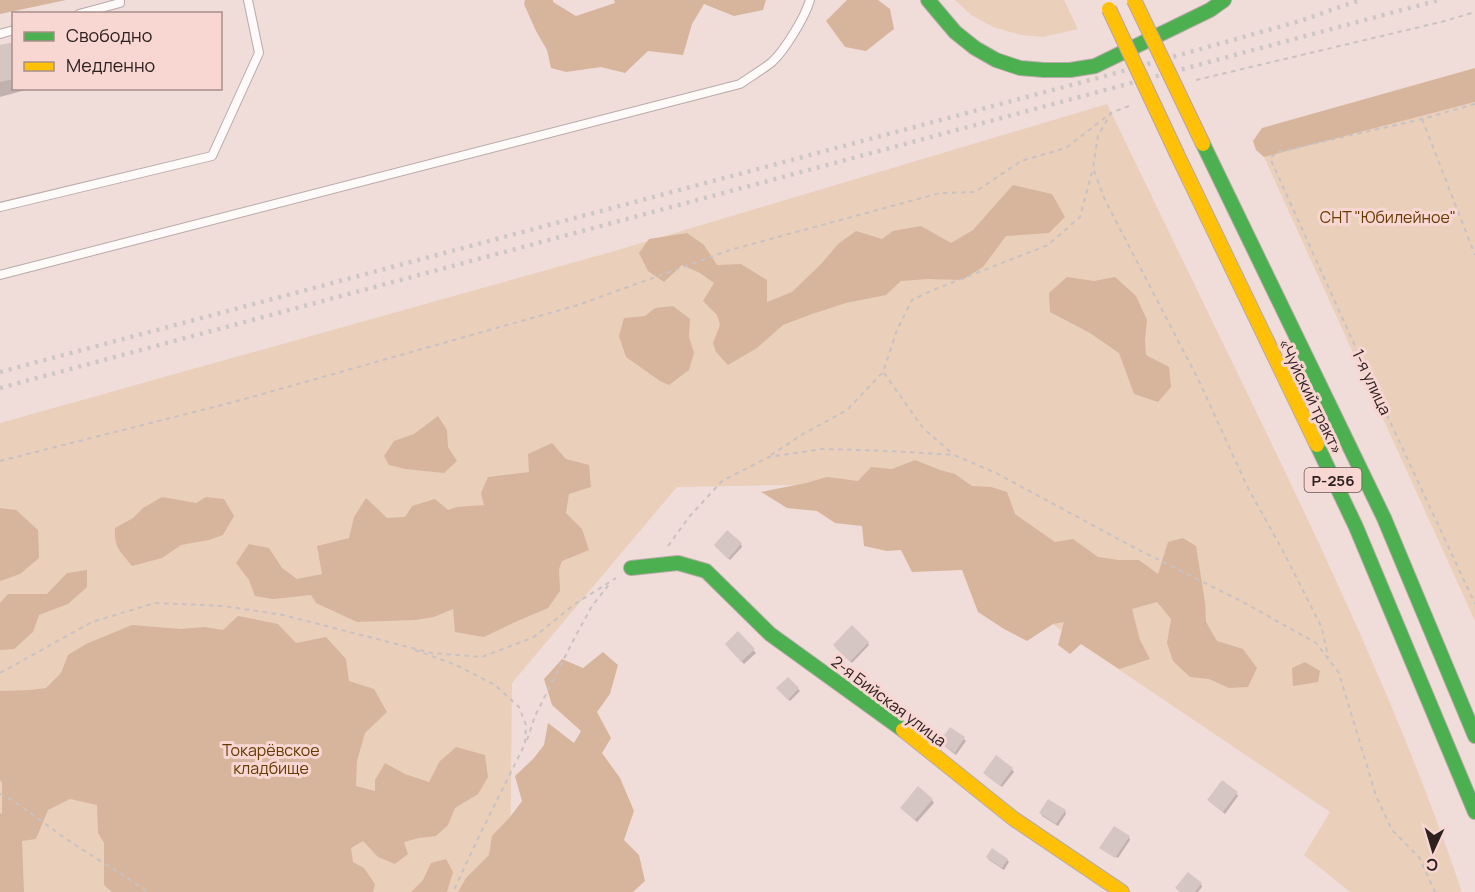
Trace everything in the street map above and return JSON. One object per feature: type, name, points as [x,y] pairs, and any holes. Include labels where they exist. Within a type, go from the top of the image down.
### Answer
[{"type":"main road","points":[[928,0],[955,32],[975,48],[996,60],[1020,68],[1044,70],[1070,70],[1095,66],[1210,10],[1224,0]]},
{"type":"main road","name":"«Чуйский тракт»","points":[[1134,0],[1384,518],[1475,736]]},
{"type":"main road","name":"«Чуйский тракт»","points":[[1107,4],[1356,527],[1475,812]]},
{"type":"main road","name":"2-я Бийская улица","points":[[631,568],[678,563],[706,571],[770,634],[900,728],[1014,819],[1122,892]]},
{"type":"lane","points":[[87,12],[120,3],[120,0]]},
{"type":"lane","points":[[0,207],[212,156],[259,53],[248,0]]},
{"type":"lane","points":[[0,275],[740,84],[772,61],[807,12],[810,0]]},
{"type":"path","points":[[1475,104],[1422,118],[1475,255]]},
{"type":"path","points":[[0,460],[234,402],[578,305],[730,250],[940,193],[975,192],[1021,161],[1066,148],[1111,113]]},
{"type":"path","name":"1-я улица","points":[[1422,118],[1278,153],[1270,158],[1475,604]]},
{"type":"path","points":[[662,554],[689,517],[722,481],[769,457],[802,434],[848,410],[883,372],[897,330],[912,300],[1048,245],[1080,217],[1093,168]]},
{"type":"path","points":[[883,372],[923,428],[954,455],[996,473],[1134,548],[1243,602],[1316,643],[1340,674],[1376,796],[1392,830],[1419,857],[1435,892]]},
{"type":"path","points":[[769,457],[822,449],[954,455]]},
{"type":"path","points":[[0,673],[92,622],[156,603],[224,606],[284,615],[432,653],[482,657],[534,637],[575,604],[631,568]]},
{"type":"path","points":[[453,892],[525,744],[535,716],[575,637],[591,606],[613,580]]},
{"type":"path","points":[[404,646],[456,665],[495,685],[519,707],[526,725],[525,744]]},
{"type":"path","points":[[0,794],[148,892]]},
{"type":"green space","points":[[0,0],[66,0],[0,14]]},
{"type":"green space","points":[[525,0],[553,0],[576,16],[615,3],[614,0],[766,0],[763,10],[734,16],[704,4],[692,24],[683,55],[648,51],[625,73],[601,67],[566,72],[551,68],[547,50],[524,4]]},
{"type":"green space","points":[[847,0],[878,0],[890,9],[894,29],[866,51],[845,47],[826,21]]},
{"type":"green space","points":[[955,0],[1064,0],[1078,29],[1043,37],[1021,35],[993,27],[971,15]]},
{"type":"green space","points":[[1475,68],[1475,102],[1264,157],[1256,150],[1253,141],[1262,128]]},
{"type":"green space","name":"СНТ \"Юбилейное\"","points":[[1475,102],[1475,621],[1264,157]]},
{"type":"green space","points":[[1107,104],[1337,583],[1391,705],[1462,892],[1350,892],[1304,855],[1330,812],[1087,648],[851,484],[677,487],[512,683],[510,892],[0,892],[0,423],[611,252]]},
{"type":"green space","points":[[1013,185],[1052,194],[1065,217],[1049,233],[1006,236],[983,267],[962,280],[901,281],[886,295],[846,303],[783,325],[757,348],[728,365],[716,352],[713,343],[720,325],[717,315],[703,301],[714,283],[700,273],[682,265],[664,282],[648,271],[639,253],[649,239],[687,233],[704,245],[717,265],[741,264],[767,280],[767,302],[792,292],[838,244],[856,231],[882,239],[893,231],[921,226],[951,243],[973,230]]},
{"type":"green space","points":[[1067,277],[1094,281],[1115,277],[1136,296],[1147,320],[1146,355],[1169,367],[1171,387],[1158,402],[1134,394],[1119,353],[1090,333],[1050,312],[1049,293]]},
{"type":"green space","points":[[673,306],[690,319],[689,337],[694,353],[689,370],[669,385],[626,357],[619,336],[624,318],[645,316],[655,308]]},
{"type":"green space","points":[[438,416],[447,430],[448,447],[457,461],[444,473],[389,465],[384,456],[394,441],[414,434]]},
{"type":"green space","points":[[552,443],[566,459],[589,465],[591,487],[569,494],[566,513],[582,529],[589,550],[562,561],[559,569],[560,591],[548,608],[484,637],[455,632],[453,609],[434,617],[415,620],[357,622],[316,603],[311,595],[273,599],[255,596],[249,580],[236,563],[249,544],[269,548],[282,568],[297,579],[322,574],[317,546],[349,538],[354,517],[366,498],[387,518],[405,517],[412,506],[435,499],[448,510],[484,505],[481,493],[488,477],[529,472],[528,454]]},
{"type":"green space","points":[[915,460],[955,474],[972,486],[991,487],[1007,492],[1015,514],[1055,542],[1073,539],[1098,557],[1139,560],[1158,574],[1168,542],[1183,538],[1196,546],[1206,622],[1217,641],[1243,649],[1257,668],[1248,687],[1229,688],[1209,679],[1190,677],[1173,661],[1167,643],[1171,619],[1157,602],[1132,609],[1140,640],[1150,659],[1119,669],[1081,644],[1070,654],[1058,645],[1064,622],[1053,624],[1027,641],[1004,629],[978,612],[962,570],[912,572],[901,550],[887,551],[864,546],[862,526],[835,523],[817,511],[787,508],[761,492],[827,477],[858,481],[871,467],[892,469]]},
{"type":"green space","points":[[162,497],[196,503],[206,497],[224,499],[234,516],[223,535],[181,545],[162,558],[132,566],[117,545],[115,528]]},
{"type":"green space","points":[[0,508],[16,510],[38,530],[39,558],[20,574],[0,581]]},
{"type":"green space","points":[[87,570],[87,587],[68,604],[39,615],[33,632],[14,649],[0,650],[0,603],[8,594],[47,594],[67,573]]},
{"type":"green space","name":"Токарёвское кладбище","points":[[238,616],[278,624],[296,643],[326,637],[346,659],[349,681],[374,689],[387,712],[365,733],[357,761],[356,786],[375,791],[375,780],[385,763],[405,774],[429,782],[440,761],[456,747],[485,755],[488,777],[478,794],[455,808],[448,825],[436,836],[404,842],[408,854],[395,864],[378,857],[363,841],[351,848],[353,862],[364,868],[375,884],[373,892],[112,892],[104,885],[104,843],[98,833],[97,805],[70,799],[48,810],[36,839],[22,841],[24,892],[0,892],[2,783],[0,780],[0,691],[46,688],[61,673],[68,655],[86,644],[132,625],[181,629],[204,627],[223,630]]},
{"type":"green space","points":[[603,652],[618,665],[610,694],[597,712],[611,738],[602,753],[620,778],[634,811],[624,840],[639,855],[645,881],[633,892],[458,892],[466,878],[489,855],[492,836],[522,801],[515,776],[544,745],[548,723],[574,743],[581,731],[552,705],[544,679],[562,659],[583,668]]},
{"type":"green space","points":[[1305,662],[1320,671],[1318,682],[1293,686],[1292,668]]},
{"type":"green space","points":[[446,859],[453,872],[447,892],[411,892],[423,880],[431,863]]},
{"type":"building","points":[[12,42],[12,79],[0,82],[0,45]]},
{"type":"building","points":[[727,530],[742,543],[728,559],[714,545]]},
{"type":"building","points":[[852,625],[869,642],[850,662],[833,645]]},
{"type":"building","points":[[738,631],[755,649],[741,662],[725,644]]},
{"type":"building","points":[[788,677],[799,688],[788,700],[776,688]]},
{"type":"building","points":[[950,727],[965,737],[955,753],[939,742]]},
{"type":"building","points":[[996,755],[1013,768],[1000,786],[983,773]]},
{"type":"building","points":[[1222,780],[1238,792],[1223,812],[1207,800]]},
{"type":"building","points":[[918,786],[933,799],[915,820],[900,808]]},
{"type":"building","points":[[1048,799],[1066,810],[1056,824],[1039,813]]},
{"type":"building","points":[[1114,826],[1130,836],[1115,858],[1099,848]]},
{"type":"building","points":[[992,848],[1008,859],[1002,868],[986,857]]},
{"type":"building","points":[[1188,872],[1202,883],[1195,892],[1180,892],[1175,888]]},
{"type":"railway","points":[[0,372],[1105,76],[1300,21],[1360,0]]},
{"type":"railway","points":[[0,388],[1439,0]]},
{"type":"traffic: fast","points":[[928,0],[955,32],[975,48],[996,60],[1020,68],[1044,70],[1070,70],[1095,66],[1210,10],[1224,0]]},
{"type":"traffic: fast","points":[[1203,144],[1384,518],[1475,736]]},
{"type":"traffic: fast","points":[[1317,445],[1356,527],[1475,812]]},
{"type":"traffic: fast","points":[[631,568],[678,563],[706,571],[770,634],[903,730]]},
{"type":"traffic: slow","points":[[1134,0],[1203,144]]},
{"type":"traffic: slow","points":[[1109,9],[1177,154]]},
{"type":"traffic: slow","points":[[1177,154],[1317,445]]},
{"type":"traffic: slow","points":[[903,730],[1014,819],[1122,892]]}]
